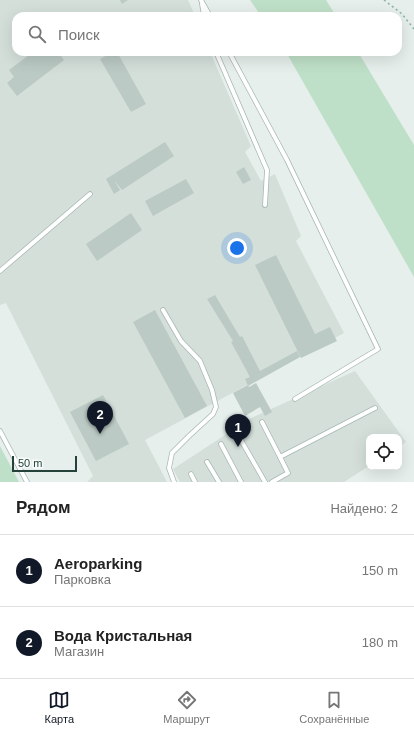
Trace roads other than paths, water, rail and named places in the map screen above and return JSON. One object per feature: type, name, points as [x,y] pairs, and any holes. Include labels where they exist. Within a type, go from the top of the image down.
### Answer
[{"type":"lane","points":[[201,0],[203,12]]},
{"type":"lane","points":[[201,0],[208,12]]},
{"type":"lane","points":[[218,56],[267,170],[265,205]]},
{"type":"lane","points":[[231,56],[286,160],[378,350],[295,399]]},
{"type":"lane","points":[[0,271],[90,194]]},
{"type":"lane","points":[[163,310],[182,341],[200,361],[212,390],[216,407],[213,414],[172,453],[169,468],[174,482]]},
{"type":"lane","points":[[280,458],[375,408]]},
{"type":"lane","points":[[262,422],[288,473],[272,482]]},
{"type":"lane","points":[[0,431],[26,482]]},
{"type":"lane","points":[[238,435],[265,482]]},
{"type":"lane","points":[[221,444],[241,482]]},
{"type":"lane","points":[[208,462],[219,482]]},
{"type":"lane","points":[[191,474],[195,482]]},
{"type":"place","name":"Вода Кристальная","points":[[100,434]]},
{"type":"place","name":"Aeroparking","points":[[238,447]]}]
